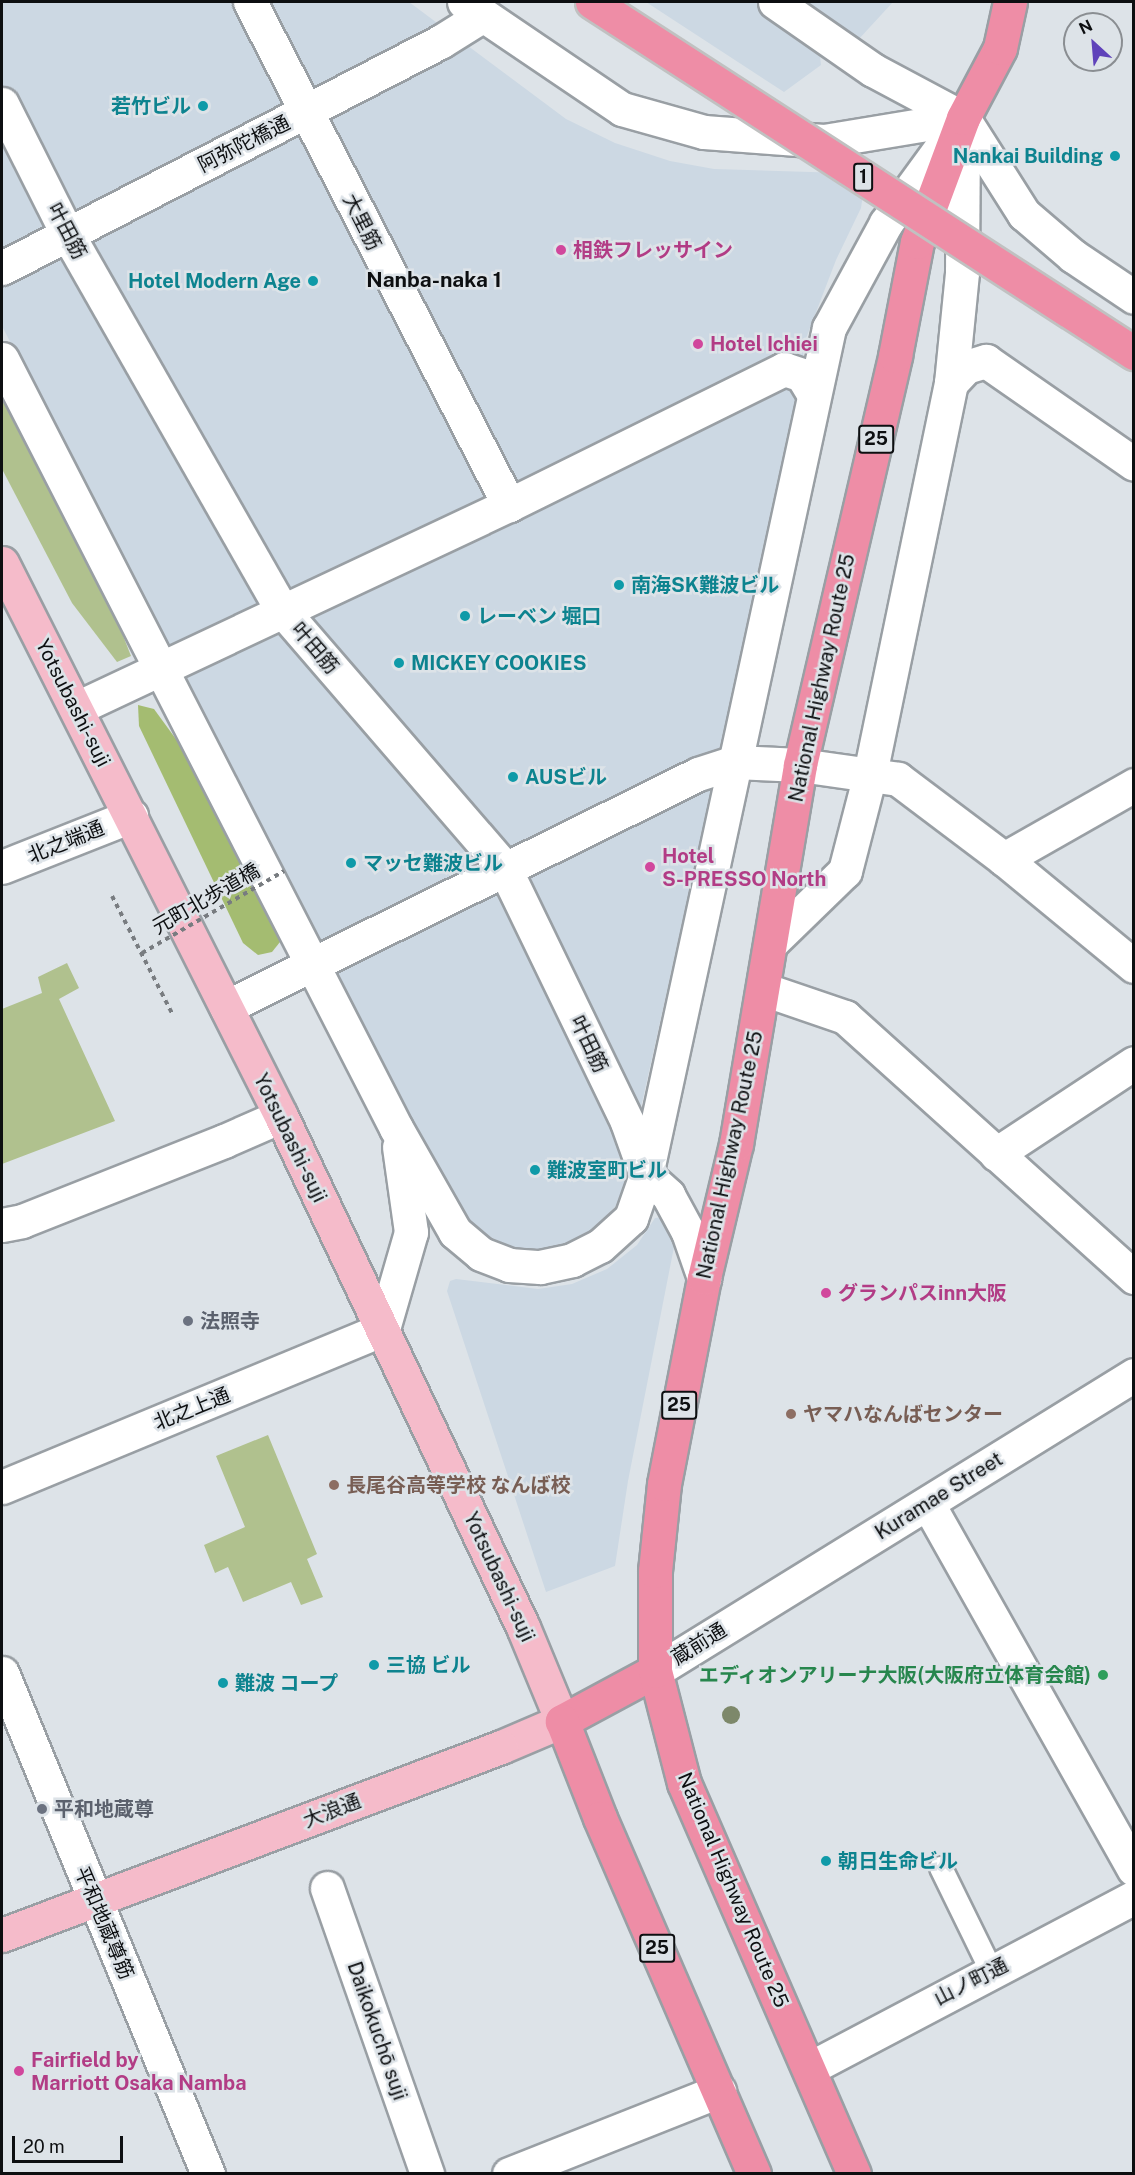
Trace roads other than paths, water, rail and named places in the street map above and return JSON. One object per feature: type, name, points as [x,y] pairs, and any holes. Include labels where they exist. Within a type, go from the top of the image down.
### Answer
[{"type":"highway","name":"1","points":[[592,2],[1134,353]]},
{"type":"highway","name":"25","points":[[963,118],[1000,48],[1010,2]]},
{"type":"highway","name":"National Highway Route 25","points":[[854,2174],[810,2068],[684,1783],[655,1671],[655,1571],[664,1484],[704,1278],[736,1143],[800,765],[896,356],[917,242],[963,118]]},
{"type":"highway","name":"大浪通","points":[[562,1721],[655,1671]]},
{"type":"highway","name":"25","points":[[562,1721],[600,1818],[754,2174]]},
{"type":"main road","name":"Yotsubashi-suji","points":[[2,563],[281,1116],[523,1627],[562,1721]]},
{"type":"main road","name":"大浪通","points":[[2,1935],[501,1748],[562,1721]]},
{"type":"street","name":"大里筋","points":[[250,2],[509,505]]},
{"type":"street","points":[[775,2],[873,70],[963,118],[1024,214],[1073,256],[1134,297]]},
{"type":"street","name":"阿弥陀橋通","points":[[2,268],[440,42],[474,8]]},
{"type":"street","points":[[474,8],[622,109],[704,132],[824,141],[963,118]]},
{"type":"street","name":"叶田筋","points":[[2,104],[68,235],[282,610],[504,867],[627,1122],[646,1175]]},
{"type":"street","points":[[771,943],[845,871],[870,774],[951,383],[962,272],[963,118]]},
{"type":"street","points":[[2,359],[396,1128],[455,1232],[481,1254],[509,1265],[540,1267],[572,1260],[600,1246],[631,1218],[646,1175],[813,393],[829,328],[886,223],[963,118]]},
{"type":"street","points":[[951,383],[966,367],[986,362],[1134,464]]},
{"type":"street","points":[[77,708],[509,505],[784,369],[802,375],[813,393]]},
{"type":"street","points":[[226,1007],[504,867],[698,774],[735,762],[800,765],[898,780],[1004,859],[1134,966]]},
{"type":"street","points":[[1004,859],[1134,785]]},
{"type":"street","name":"北之端通","points":[[2,867],[131,816]]},
{"type":"street","points":[[763,989],[845,1017],[1134,1277]]},
{"type":"street","points":[[996,1154],[1134,1063]]},
{"type":"street","points":[[2,1225],[22,1221],[281,1116]]},
{"type":"street","points":[[383,1329],[411,1232],[396,1128]]},
{"type":"street","points":[[646,1175],[668,1195],[688,1232],[704,1278]]},
{"type":"street","name":"北之上通","points":[[2,1487],[383,1329]]},
{"type":"street","name":"Kuramae Street","points":[[928,1504],[1134,1375]]},
{"type":"street","points":[[928,1504],[1134,1869]]},
{"type":"street","name":"蔵前通","points":[[655,1671],[928,1504]]},
{"type":"street","name":"平和地蔵尊筋","points":[[2,1673],[208,2174]]},
{"type":"street","name":"Daikokuchō suji","points":[[327,1888],[427,2174]]},
{"type":"street","name":"山ノ町通","points":[[810,2068],[1134,1897]]},
{"type":"street","points":[[509,2174],[719,2091]]},
{"type":"lane","points":[[941,1868],[992,1972]]},
{"type":"place","name":"若竹ビル","points":[[203,106]]},
{"type":"place","name":"Nankai Building","points":[[1115,156]]},
{"type":"place","name":"相鉄フレッサイン","points":[[561,250]]},
{"type":"place","name":"Hotel Modern Age","points":[[313,281]]},
{"type":"place","name":"Hotel Ichiei","points":[[698,344]]},
{"type":"place","name":"南海SK難波ビル","points":[[619,585]]},
{"type":"place","name":"レーベン 堀口","points":[[465,616]]},
{"type":"place","name":"MICKEY COOKIES","points":[[399,663]]},
{"type":"place","name":"AUSビル","points":[[513,777]]},
{"type":"place","name":"マッセ難波ビル","points":[[351,863]]},
{"type":"place","name":"Hotel S-PRESSO North","points":[[650,867]]},
{"type":"place","name":"難波室町ビル","points":[[535,1170]]},
{"type":"place","name":"グランパスinn大阪","points":[[826,1293]]},
{"type":"place","name":"法照寺","points":[[188,1321]]},
{"type":"place","name":"ヤマハなんばセンター","points":[[791,1414]]},
{"type":"place","name":"長尾谷高等学校 なんば校","points":[[334,1485]]},
{"type":"place","name":"三協 ビル","points":[[374,1665]]},
{"type":"place","name":"エディオンアリーナ大阪(大阪府立体育会館)","points":[[1103,1675]]},
{"type":"place","name":"難波 コープ","points":[[223,1683]]},
{"type":"place","name":"平和地蔵尊","points":[[42,1809]]},
{"type":"place","name":"朝日生命ビル","points":[[826,1861]]},
{"type":"place","name":"Fairfield by Marriott Osaka Namba","points":[[19,2071]]},
{"type":"district","name":"Nanba-naka 1","points":[[434,280]]}]
